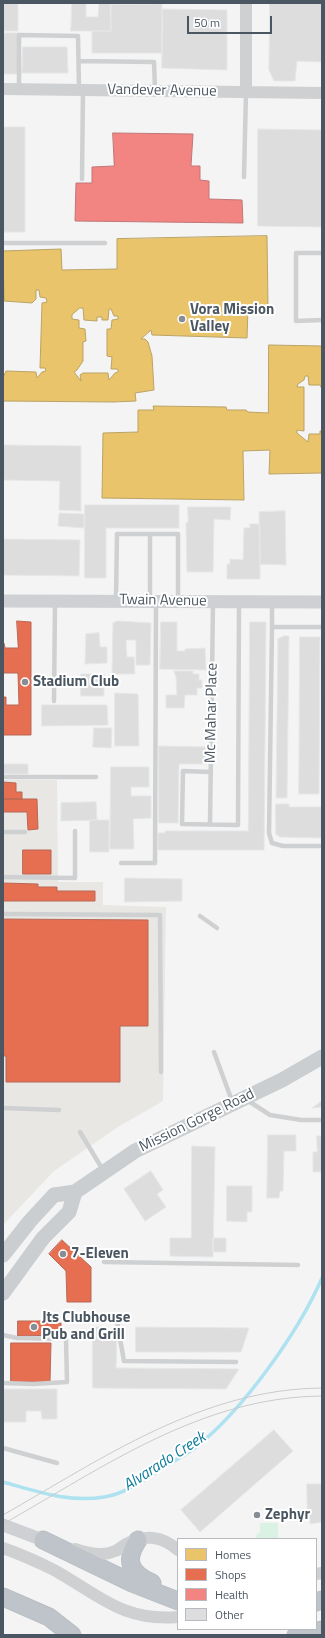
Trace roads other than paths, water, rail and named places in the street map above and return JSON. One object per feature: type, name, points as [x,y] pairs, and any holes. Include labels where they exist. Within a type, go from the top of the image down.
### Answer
[{"type":"highway","points":[[43,1540],[132,1583],[176,1601]]},
{"type":"highway","points":[[138,1540],[130,1556],[130,1564],[135,1572],[144,1580],[164,1589],[176,1601]]},
{"type":"highway","points":[[3,1597],[50,1617],[72,1635]]},
{"type":"highway","points":[[296,1635],[322,1630]]},
{"type":"main road","name":"Twain Avenue","points":[[3,601],[116,600],[322,602]]},
{"type":"main road","name":"Mission Gorge Road","points":[[3,1255],[30,1221],[54,1195],[75,1192],[135,1150],[282,1080],[322,1057]]},
{"type":"main road","points":[[3,1293],[43,1238],[69,1212],[75,1192]]},
{"type":"main road","points":[[3,1525],[43,1540]]},
{"type":"street","points":[[246,3],[246,92]]},
{"type":"street","name":"Vandever Avenue","points":[[3,89],[322,93]]},
{"type":"street","points":[[43,1540],[87,1553],[101,1555],[115,1552],[124,1545],[146,1537],[165,1540],[177,1549]]},
{"type":"street","points":[[3,1548],[54,1570],[119,1610],[136,1616],[151,1618],[177,1617]]},
{"type":"lane","points":[[19,90],[19,35],[78,36],[78,61],[81,90],[82,179]]},
{"type":"lane","points":[[78,61],[154,62],[155,91]]},
{"type":"lane","points":[[244,177],[246,92]]},
{"type":"lane","points":[[3,243],[105,243]]},
{"type":"lane","points":[[322,252],[296,252],[296,321],[322,320]]},
{"type":"lane","points":[[116,600],[116,534],[178,534],[178,601]]},
{"type":"lane","points":[[121,863],[155,863],[153,601],[150,534]]},
{"type":"lane","points":[[54,701],[55,601]]},
{"type":"lane","points":[[211,772],[183,771],[182,824],[238,825],[239,601]]},
{"type":"lane","name":"Mc Mahar Place","points":[[210,824],[213,602]]},
{"type":"lane","points":[[272,602],[269,833],[272,843],[283,846],[322,846]]},
{"type":"lane","points":[[272,627],[322,627]]},
{"type":"lane","points":[[3,776],[96,778]]},
{"type":"lane","points":[[3,877],[75,878],[75,831]]},
{"type":"lane","points":[[3,832],[25,832]]},
{"type":"lane","points":[[3,914],[160,915],[161,1072]]},
{"type":"lane","points":[[200,916],[217,928]]},
{"type":"lane","points":[[214,1052],[239,1101],[270,1115],[301,1120],[322,1120]]},
{"type":"lane","points":[[3,1108],[59,1110]]},
{"type":"lane","points":[[80,1132],[104,1171]]},
{"type":"lane","points":[[104,1262],[298,1265]]},
{"type":"lane","points":[[117,1322],[124,1361],[236,1362]]},
{"type":"lane","points":[[3,1335],[17,1338],[66,1339],[67,1382],[33,1384],[3,1383]]},
{"type":"lane","points":[[3,1448],[57,1462]]},
{"type":"waterway","name":"Alvarado Creek","points":[[3,1482],[65,1497],[104,1497],[132,1487],[187,1453],[196,1447],[232,1413],[268,1369],[299,1322],[312,1300],[322,1278]]},
{"type":"tram line","points":[[3,1515],[116,1450],[155,1430],[195,1414],[236,1400],[278,1391],[322,1388]]},
{"type":"tram line","points":[[3,1524],[116,1459],[155,1439],[195,1422],[235,1408],[278,1399],[322,1396]]},
{"type":"place","name":"Vora Mission Valley","points":[[182,319]]},
{"type":"place","name":"Stadium Club","points":[[25,682]]},
{"type":"place","name":"7-Eleven","points":[[63,1254]]},
{"type":"place","name":"Jts Clubhouse Pub and Grill","points":[[34,1327]]},
{"type":"place","name":"Zephyr","points":[[257,1515]]}]
